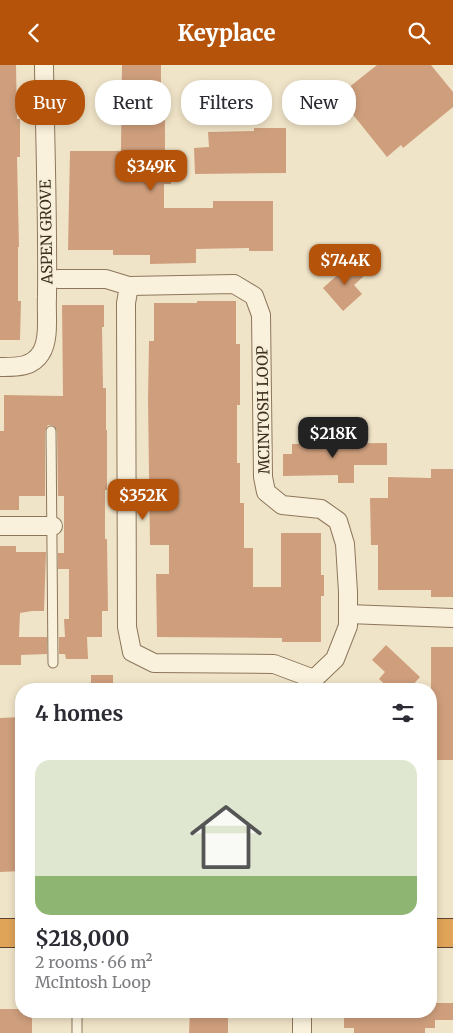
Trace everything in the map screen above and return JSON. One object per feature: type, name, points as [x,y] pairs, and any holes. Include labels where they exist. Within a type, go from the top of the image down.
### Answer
[{"type":"highway","points":[[0,933],[15,933]]},
{"type":"highway","points":[[437,933],[453,933]]},
{"type":"street","name":"ASPEN GROVE","points":[[0,367],[21,367],[35,360],[46,342],[44,65]]},
{"type":"street","name":"MCINTOSH LOOP","points":[[58,279],[106,279],[129,286],[234,284],[254,296],[261,315],[263,477],[266,492],[282,505],[321,509],[338,521],[345,544],[348,626],[335,659],[313,683]]},
{"type":"street","name":"MCINTOSH LOOP","points":[[129,286],[126,303],[127,617],[132,652],[154,663],[274,664],[310,683]]},
{"type":"street","points":[[0,526],[53,526]]},
{"type":"street","points":[[348,614],[453,618]]},
{"type":"street","points":[[302,1018],[302,1033]]},
{"type":"lane","points":[[51,431],[53,663]]},
{"type":"lane","points":[[77,1018],[77,1033]]},
{"type":"building","points":[[0,65],[16,65],[15,125],[20,125],[20,157],[17,157],[18,301],[21,301],[20,340],[0,340]]},
{"type":"building","points":[[122,65],[161,65],[161,80],[122,80]]},
{"type":"building","points":[[377,65],[431,65],[453,92],[453,107],[403,148],[401,145],[387,157],[356,118],[356,82]]},
{"type":"building","points":[[121,125],[165,125],[165,152],[171,152],[171,184],[164,184],[164,208],[213,208],[213,201],[273,201],[273,251],[249,251],[249,248],[196,249],[196,263],[150,264],[150,255],[113,255],[113,250],[68,250],[70,151],[121,151]]},
{"type":"building","points":[[254,128],[286,128],[286,173],[195,174],[194,148],[209,147],[208,132],[254,131]]},
{"type":"building","points":[[353,261],[365,275],[354,285],[362,294],[343,311],[323,288]]},
{"type":"building","points":[[197,301],[236,301],[236,344],[240,344],[240,405],[237,405],[237,463],[240,463],[240,503],[244,503],[244,548],[253,548],[253,587],[281,587],[281,533],[321,533],[321,575],[324,575],[324,596],[321,596],[321,642],[282,642],[282,638],[157,637],[156,574],[169,574],[169,545],[150,545],[149,341],[154,341],[154,303],[197,303]]},
{"type":"building","points":[[62,305],[104,305],[104,327],[102,327],[103,388],[106,388],[107,430],[105,539],[107,539],[108,611],[102,611],[102,637],[87,637],[88,659],[66,659],[65,654],[59,654],[59,637],[65,637],[64,619],[69,619],[69,569],[58,569],[58,553],[64,553],[64,496],[58,496],[57,431],[54,426],[48,425],[45,431],[45,496],[19,496],[19,510],[0,510],[0,431],[4,431],[4,395],[63,396]]},
{"type":"building","points":[[387,443],[387,465],[354,465],[354,483],[338,483],[338,475],[283,476],[283,454],[292,454],[292,444]]},
{"type":"building","points":[[431,469],[453,469],[453,597],[431,597],[431,590],[378,590],[378,545],[371,545],[370,498],[388,498],[388,477],[431,478]]},
{"type":"building","points":[[0,546],[16,546],[16,552],[46,552],[44,611],[20,613],[19,637],[47,637],[47,654],[21,655],[21,665],[0,665]]},
{"type":"building","points":[[386,645],[420,677],[414,683],[383,683],[379,679],[385,672],[372,660]]},
{"type":"building","points":[[431,647],[453,647],[453,760],[437,760],[437,683],[431,683]]},
{"type":"building","points":[[91,675],[113,675],[113,683],[91,683]]},
{"type":"building","points":[[15,717],[15,871],[0,872],[0,718]]},
{"type":"building","points":[[437,1003],[453,1003],[453,1020],[435,1020],[435,1028],[425,1028],[425,1033],[354,1033],[354,1028],[344,1028],[344,1018],[437,1018]]},
{"type":"building","points":[[0,1009],[15,1009],[15,1018],[32,1018],[32,1033],[0,1033]]},
{"type":"building","points":[[190,1018],[228,1018],[228,1033],[189,1033]]}]
